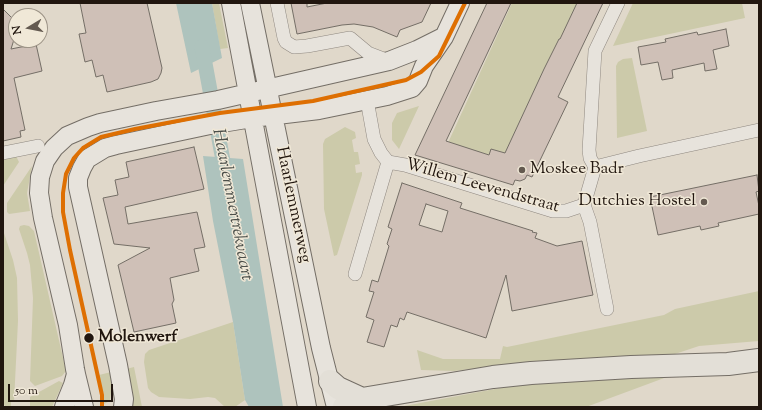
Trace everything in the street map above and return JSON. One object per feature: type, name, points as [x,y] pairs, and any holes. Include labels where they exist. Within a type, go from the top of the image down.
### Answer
[{"type":"highway","points":[[330,381],[353,403],[452,383],[516,375],[631,367],[728,364],[759,360]]},
{"type":"street","name":"Haarlemmerweg","points":[[231,3],[307,406]]},
{"type":"street","name":"Haarlemmerweg","points":[[250,3],[322,348],[336,407]]},
{"type":"street","points":[[277,3],[284,38],[286,42],[294,47],[350,38],[368,53],[389,61]]},
{"type":"street","points":[[123,407],[124,399],[118,365],[78,187],[78,178],[87,159],[105,148],[216,124],[319,110],[387,96],[412,88],[418,81],[424,66],[444,37],[460,3]]},
{"type":"street","points":[[618,3],[595,51],[589,150],[590,158],[595,167],[759,130]]},
{"type":"street","points":[[84,407],[76,374],[68,325],[42,218],[39,193],[40,177],[45,161],[54,148],[67,136],[88,127],[156,111],[268,89],[389,61],[444,37]]},
{"type":"street","points":[[355,274],[388,162],[381,154],[374,139],[367,100]]},
{"type":"street","points":[[3,153],[38,146]]},
{"type":"street","name":"Willem Leevendstraat","points":[[388,162],[406,165],[553,211],[566,211],[584,204],[595,167]]},
{"type":"street","points":[[584,204],[590,222],[607,309]]},
{"type":"street","points":[[64,407],[76,374]]},
{"type":"shaded area","points":[[212,3],[219,3],[228,48],[220,49]]},
{"type":"shaded area","points":[[512,3],[587,3],[513,160],[447,145]]},
{"type":"shaded area","points":[[633,3],[742,3],[745,18],[613,46]]},
{"type":"shaded area","points":[[632,58],[647,131],[617,138],[616,66],[618,62],[623,59]]},
{"type":"shaded area","points":[[419,106],[399,149],[392,140],[392,123],[397,113]]},
{"type":"shaded area","points":[[345,127],[355,132],[356,138],[352,140],[354,152],[358,152],[360,164],[355,165],[356,173],[362,172],[362,175],[337,255],[334,256],[324,209],[323,144],[325,139]]},
{"type":"shaded area","points":[[16,156],[19,162],[3,186],[3,159]]},
{"type":"shaded area","points":[[32,166],[27,193],[30,211],[9,214],[7,212],[7,203]]},
{"type":"shaded area","points":[[20,226],[29,226],[34,231],[66,371],[62,376],[35,386],[30,381],[33,298],[30,265],[19,229]]},
{"type":"shaded area","points":[[3,230],[17,278],[18,321],[14,402],[11,402],[11,407],[5,407],[3,401]]},
{"type":"shaded area","points":[[759,291],[759,341],[699,346],[666,357],[488,367],[454,371],[421,370],[417,350],[443,359],[500,359],[503,346],[507,347],[664,315],[675,309]]},
{"type":"shaded area","points":[[233,322],[245,400],[235,407],[225,407],[215,398],[208,397],[190,399],[159,397],[151,392],[148,388],[144,362],[145,354],[149,350]]},
{"type":"shaded area","points":[[134,367],[142,407],[129,407],[122,370]]},
{"type":"shaded area","points":[[111,372],[112,382],[110,401],[104,404],[104,396],[99,375]]},
{"type":"shaded area","points":[[675,374],[586,407],[399,407],[516,385]]},
{"type":"shaded area","points":[[59,381],[63,383],[52,407],[30,407],[30,397]]},
{"type":"water","points":[[176,3],[212,3],[222,58],[191,73]]},
{"type":"water","points":[[203,156],[243,159],[283,407],[249,407],[245,400],[233,322],[213,221]]},
{"type":"building","points":[[80,3],[147,3],[162,68],[158,79],[107,92],[103,75],[96,77],[92,60],[85,62],[79,34],[86,33]]},
{"type":"building","points":[[291,3],[307,3],[307,7],[327,3],[431,3],[422,22],[400,30],[397,37],[373,27],[354,24],[297,34]]},
{"type":"building","points":[[487,3],[511,3],[446,141],[489,155],[491,149],[505,153],[577,3],[603,3],[558,97],[568,102],[532,177],[527,175],[525,179],[520,181],[515,180],[513,185],[415,155]]},
{"type":"building","points":[[3,9],[8,14],[8,48],[37,48],[42,71],[14,78],[25,130],[20,131],[21,137],[3,141]]},
{"type":"building","points":[[726,29],[729,46],[713,50],[717,69],[705,71],[704,63],[672,70],[673,78],[662,80],[658,62],[641,65],[638,47],[666,42],[665,39],[697,32],[698,35]]},
{"type":"building","points":[[194,147],[204,189],[125,207],[128,224],[197,212],[205,247],[194,249],[199,271],[170,278],[174,300],[172,304],[176,323],[134,332],[118,265],[150,248],[114,244],[103,198],[118,195],[115,180],[129,177],[126,162]]},
{"type":"building","name":"Dutchies Hostel","points":[[757,175],[759,191],[756,192],[759,214],[718,223],[719,226],[701,230],[700,226],[658,235],[650,197]]},
{"type":"building","points":[[402,183],[462,203],[460,208],[533,231],[532,232],[537,233],[535,238],[557,246],[582,241],[593,295],[512,311],[506,275],[486,338],[407,312],[404,320],[400,318],[397,327],[391,325],[384,347],[367,342],[374,320],[366,317],[374,292],[369,291],[372,280],[378,282],[389,246],[387,244],[392,229],[388,227]],"holes":[[[426,204],[448,211],[442,232],[419,225]]]},
{"type":"waterway","name":"Haarlemmertrekvaart","points":[[202,47],[226,177]]},
{"type":"transit line","points":[[102,407],[102,395],[63,212],[63,193],[66,174],[74,158],[83,148],[101,137],[135,129],[220,113],[313,101],[406,80],[421,72],[439,56],[465,3]]},
{"type":"place","name":"Moskee Badr","points":[[522,170]]},
{"type":"place","name":"Dutchies Hostel","points":[[704,202]]},
{"type":"place","name":"Molenwerf","points":[[89,338]]}]
